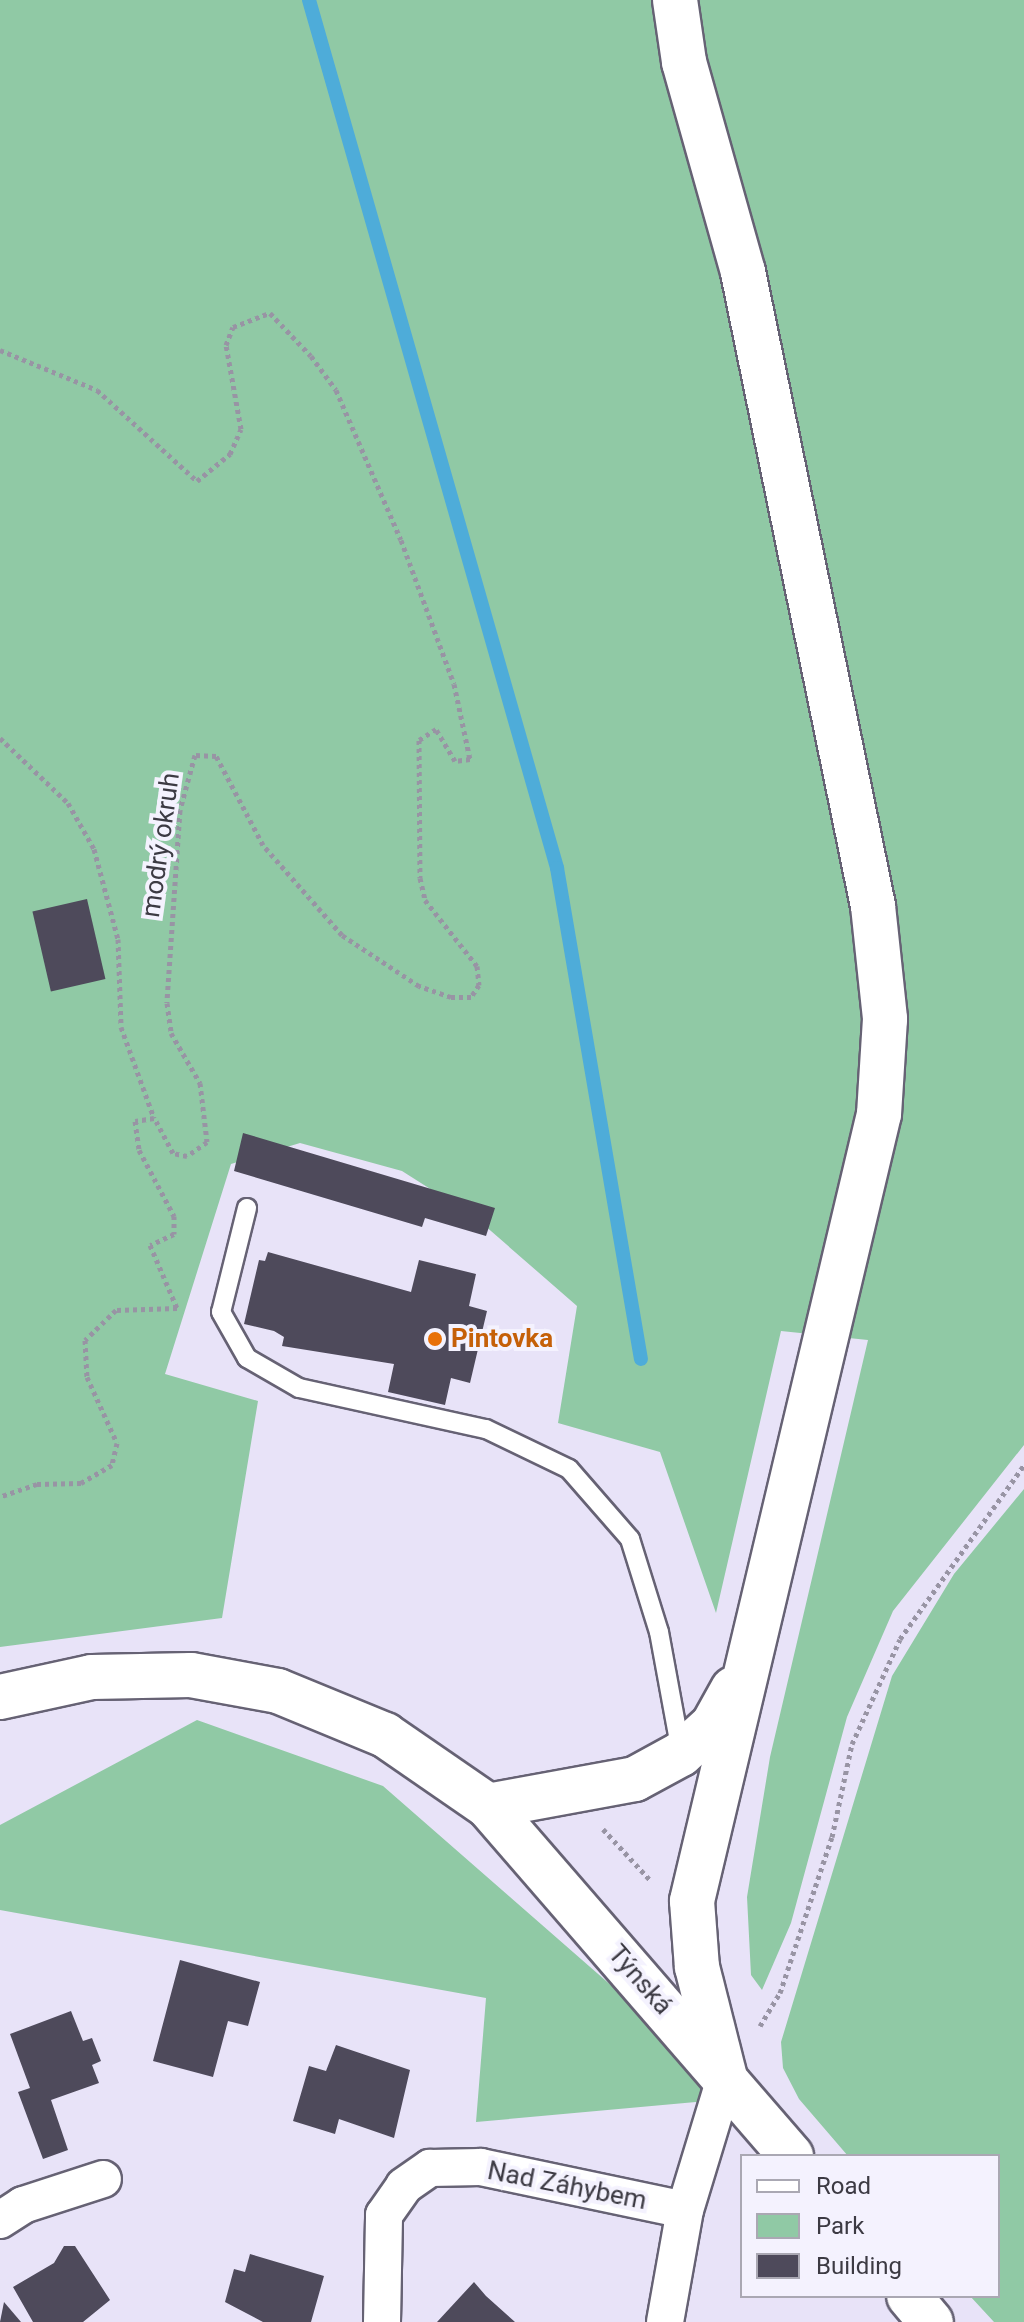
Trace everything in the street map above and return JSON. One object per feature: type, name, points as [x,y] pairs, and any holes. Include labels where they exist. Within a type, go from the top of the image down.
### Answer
[{"type":"street","points":[[665,2322],[685,2210],[725,2078],[697,1967],[692,1901],[743,1670],[879,1114],[885,1019],[873,906],[759,349],[675,0]]},
{"type":"street","points":[[488,1806],[635,1779],[681,1754],[713,1725],[743,1670]]},
{"type":"street","name":"Týnská","points":[[0,1697],[149,1674],[263,1687],[385,1735],[488,1806],[789,2154]]},
{"type":"street","name":"Nad Záhybem","points":[[382,2322],[384,2215],[404,2186],[430,2168],[481,2167],[685,2210]]},
{"type":"street","points":[[0,2220],[23,2205],[103,2179]]},
{"type":"street","points":[[911,2298],[931,2322]]},
{"type":"lane","points":[[247,1208],[221,1312],[247,1358],[299,1388],[486,1429],[569,1469],[630,1539],[659,1632],[681,1754]]},
{"type":"path","name":"modrý okruh","points":[[0,350],[97,390],[183,477],[197,481],[230,454],[241,429],[226,345],[233,327],[270,313],[284,321],[336,390],[401,540],[468,743],[463,765],[436,729],[425,730],[416,796],[425,900],[477,966],[479,985],[471,997],[419,986],[342,935],[263,845],[216,756],[195,755],[180,810],[167,1003],[171,1033],[200,1083],[207,1142],[187,1156],[173,1153],[154,1118]]},
{"type":"path","points":[[0,738],[68,803],[94,849],[118,939],[121,1027],[154,1118],[135,1121],[139,1150],[174,1216],[174,1234],[150,1245],[177,1308],[116,1310],[85,1340],[87,1377],[117,1443],[112,1465],[81,1483],[37,1484],[0,1497]]},
{"type":"path","points":[[752,2040],[780,1993],[832,1837],[852,1744],[900,1639],[1024,1465]]},
{"type":"path","points":[[599,1822],[666,1889]]},
{"type":"green space","points":[[0,0],[1024,0],[1024,1445],[893,1611],[847,1717],[791,1923],[762,1990],[751,1975],[747,1897],[770,1757],[868,1340],[781,1331],[716,1613],[660,1452],[558,1423],[577,1306],[476,1218],[402,1171],[300,1143],[231,1164],[165,1374],[258,1401],[222,1618],[0,1647]]},
{"type":"green space","points":[[1024,1489],[1024,2322],[994,2322],[972,2298],[1000,2298],[1000,2154],[846,2154],[799,2099],[783,2068],[781,2042],[892,1676],[954,1574]]},
{"type":"green space","points":[[197,1720],[383,1786],[740,2098],[476,2122],[486,1998],[0,1910],[0,1825]]},
{"type":"building","points":[[87,899],[105,979],[51,991],[32,912]]},
{"type":"building","points":[[243,1133],[495,1208],[486,1236],[425,1218],[422,1227],[234,1171]]},
{"type":"building","points":[[268,1252],[411,1292],[419,1260],[476,1274],[469,1306],[487,1311],[470,1383],[451,1378],[445,1405],[388,1392],[394,1364],[282,1346],[284,1337],[274,1331],[244,1324],[259,1260],[265,1261]]},
{"type":"building","points":[[180,1960],[260,1982],[248,2026],[228,2021],[213,2077],[153,2061]]},
{"type":"building","points":[[71,2011],[83,2041],[92,2038],[101,2061],[92,2065],[99,2083],[51,2100],[68,2150],[43,2159],[18,2092],[30,2088],[10,2034]]},
{"type":"building","points":[[336,2045],[410,2070],[394,2138],[339,2119],[335,2134],[293,2121],[309,2066],[326,2071]]},
{"type":"building","points":[[64,2246],[75,2246],[110,2300],[83,2322],[33,2322],[13,2287],[54,2263]]},
{"type":"building","points":[[250,2254],[324,2276],[311,2322],[263,2322],[225,2302],[234,2269],[245,2272]]},
{"type":"building","points":[[474,2282],[486,2296],[515,2322],[437,2322]]},
{"type":"building","points":[[4,2302],[21,2322],[0,2322]]},
{"type":"waterway","points":[[309,0],[557,868],[641,1359]]},
{"type":"place","name":"Pintovka","points":[[435,1339]]}]
